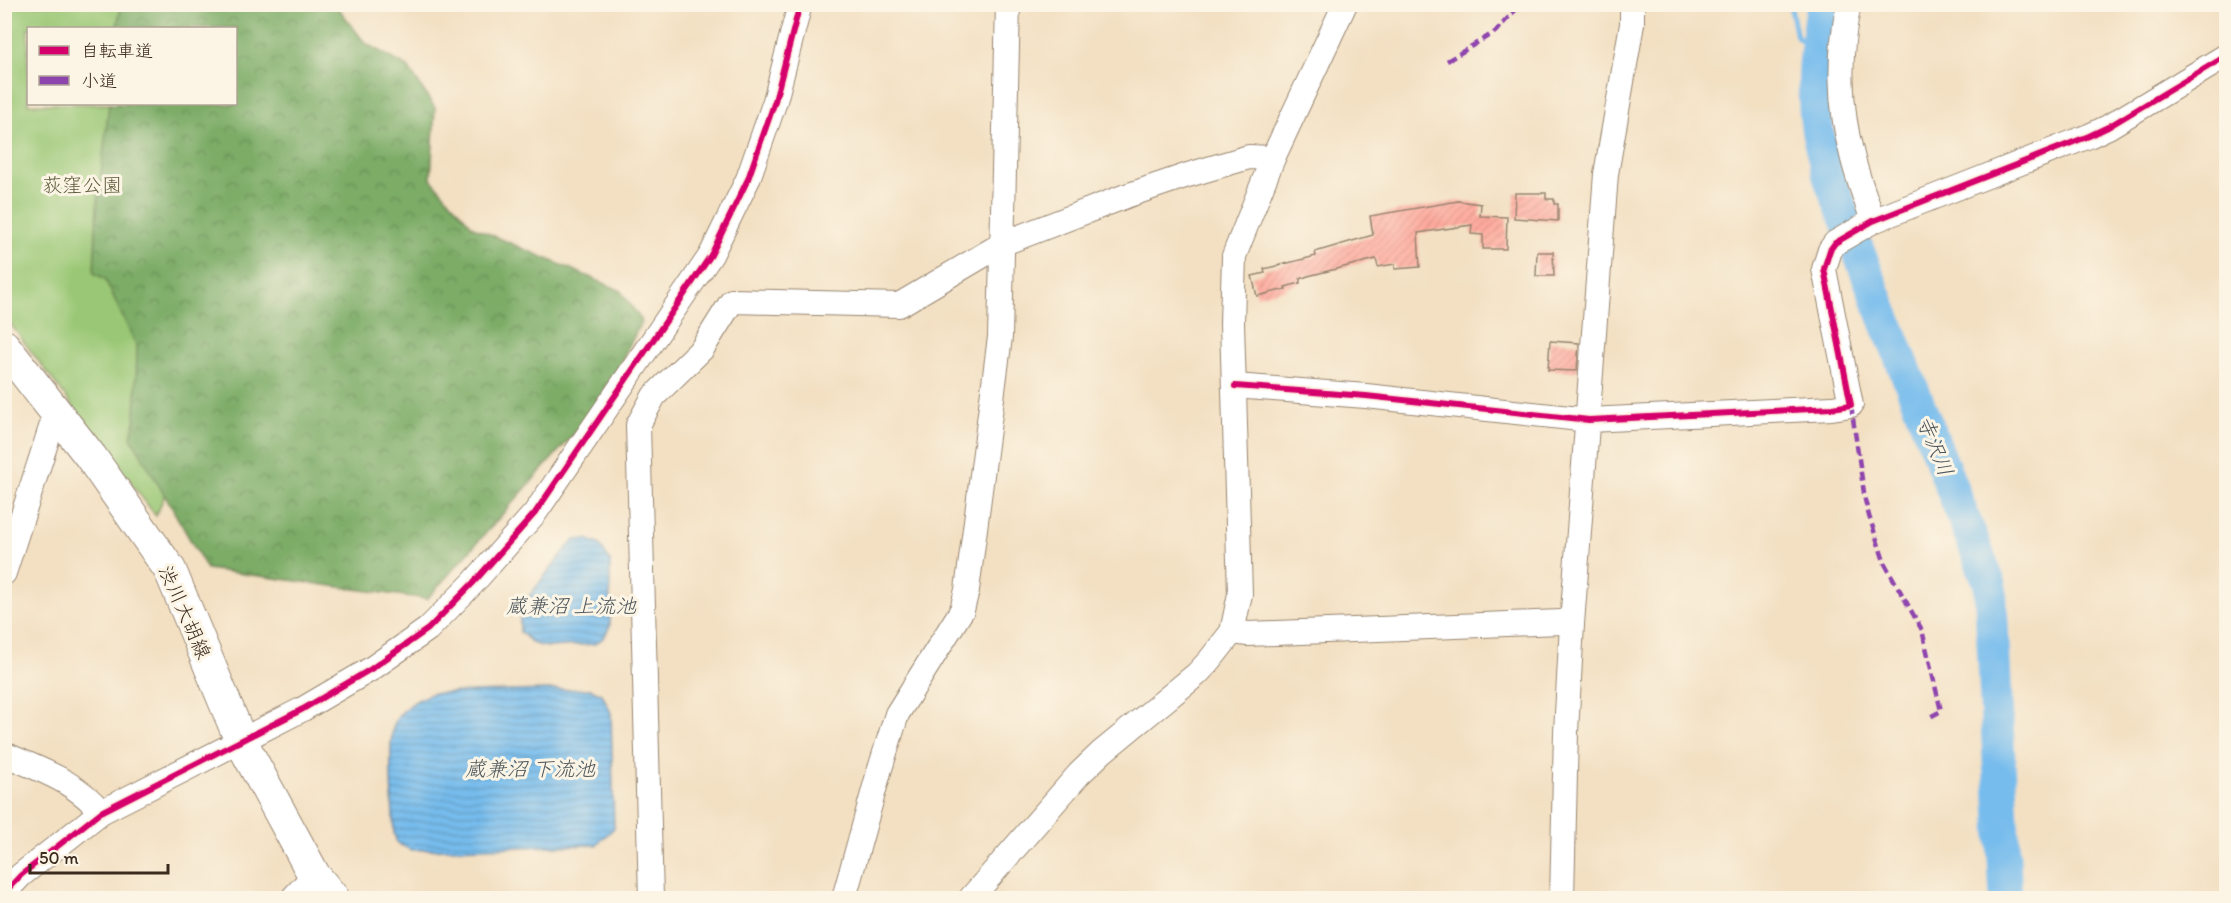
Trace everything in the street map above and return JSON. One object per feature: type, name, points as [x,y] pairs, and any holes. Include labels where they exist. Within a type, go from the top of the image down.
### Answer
[{"type":"main road","name":"渋川大胡線","points":[[4,346],[91,457],[170,570],[241,741],[323,887]]},
{"type":"street","points":[[4,893],[21,874],[100,812],[303,709],[372,669],[428,629],[473,583],[535,513],[711,255],[748,179],[775,101],[801,4]]},
{"type":"street","points":[[844,898],[897,714],[962,610],[967,590],[1000,337],[1008,4]]},
{"type":"street","points":[[971,898],[1041,816],[1102,752],[1197,674],[1232,632],[1240,594],[1232,323],[1234,256],[1273,158],[1345,4]]},
{"type":"street","points":[[1562,898],[1566,732],[1572,624],[1606,174],[1632,24],[1632,4]]},
{"type":"street","points":[[1849,4],[1843,51],[1841,95],[1851,155],[1868,224]]},
{"type":"street","points":[[1235,386],[1366,396],[1588,420],[1832,408],[1851,405],[1824,269],[1830,250],[1835,243],[1868,224],[2108,127],[2226,56]]},
{"type":"street","points":[[651,898],[638,425],[654,396],[702,349],[732,301],[899,305],[1004,243],[1188,175],[1249,157],[1273,158]]},
{"type":"street","points":[[628,379],[654,396]]},
{"type":"street","points":[[4,573],[56,412]]},
{"type":"street","points":[[1232,632],[1248,634],[1561,622],[1572,624]]},
{"type":"street","points":[[4,754],[72,784],[89,797],[100,812]]},
{"type":"street","points":[[293,898],[323,887]]},
{"type":"green space","name":"荻窪公園","points":[[5,5],[177,5],[172,27],[27,27],[27,105],[166,105],[170,482],[156,516],[5,317]]},
{"type":"green space","points":[[121,5],[336,5],[365,43],[408,67],[435,108],[431,179],[473,227],[620,290],[642,321],[597,408],[427,599],[207,569],[131,437],[135,421],[137,347],[105,279],[94,273],[97,208],[109,105],[237,105],[237,27],[117,27]]},
{"type":"water","name":"蔵兼沼 上流池","points":[[587,539],[599,544],[610,561],[610,626],[604,637],[595,644],[548,647],[534,644],[520,632],[522,605],[566,549],[575,540]]},
{"type":"water","name":"蔵兼沼 下流池","points":[[591,689],[602,694],[611,713],[614,828],[596,845],[411,850],[397,843],[394,833],[391,741],[396,720],[408,706],[433,693]]},
{"type":"building","points":[[1515,193],[1546,193],[1546,199],[1554,199],[1554,204],[1558,204],[1558,221],[1514,218]]},
{"type":"building","points":[[1458,201],[1481,204],[1480,216],[1507,217],[1506,249],[1483,249],[1483,235],[1471,234],[1472,225],[1418,233],[1420,267],[1395,269],[1395,264],[1378,267],[1376,259],[1308,276],[1300,279],[1300,283],[1285,287],[1286,289],[1257,296],[1252,276],[1265,273],[1264,269],[1316,256],[1315,252],[1373,235],[1370,216]]},
{"type":"building","points":[[1537,252],[1553,252],[1554,276],[1536,276]]},
{"type":"building","points":[[1550,341],[1579,343],[1577,371],[1548,370]]},
{"type":"waterway","points":[[1790,4],[1797,37],[1800,40],[1817,43]]},
{"type":"waterway","name":"寺沢川","points":[[1823,4],[1816,50],[1814,96],[1818,132],[1829,177],[1990,585],[2006,898]]},
{"type":"marked path","points":[[1447,61],[1495,32],[1521,4]]},
{"type":"marked path","points":[[1851,405],[1869,516],[1885,564],[1922,630],[1941,711],[1930,717]]},
{"type":"cycle path","points":[[4,893],[21,875],[101,812],[303,709],[371,669],[428,629],[473,583],[535,513],[711,255],[748,179],[775,101],[800,4]]},
{"type":"cycle path","points":[[1235,386],[1366,396],[1589,420],[1832,408],[1851,405],[1824,269],[1830,250],[1835,243],[1873,221],[2108,127],[2226,56]]}]
